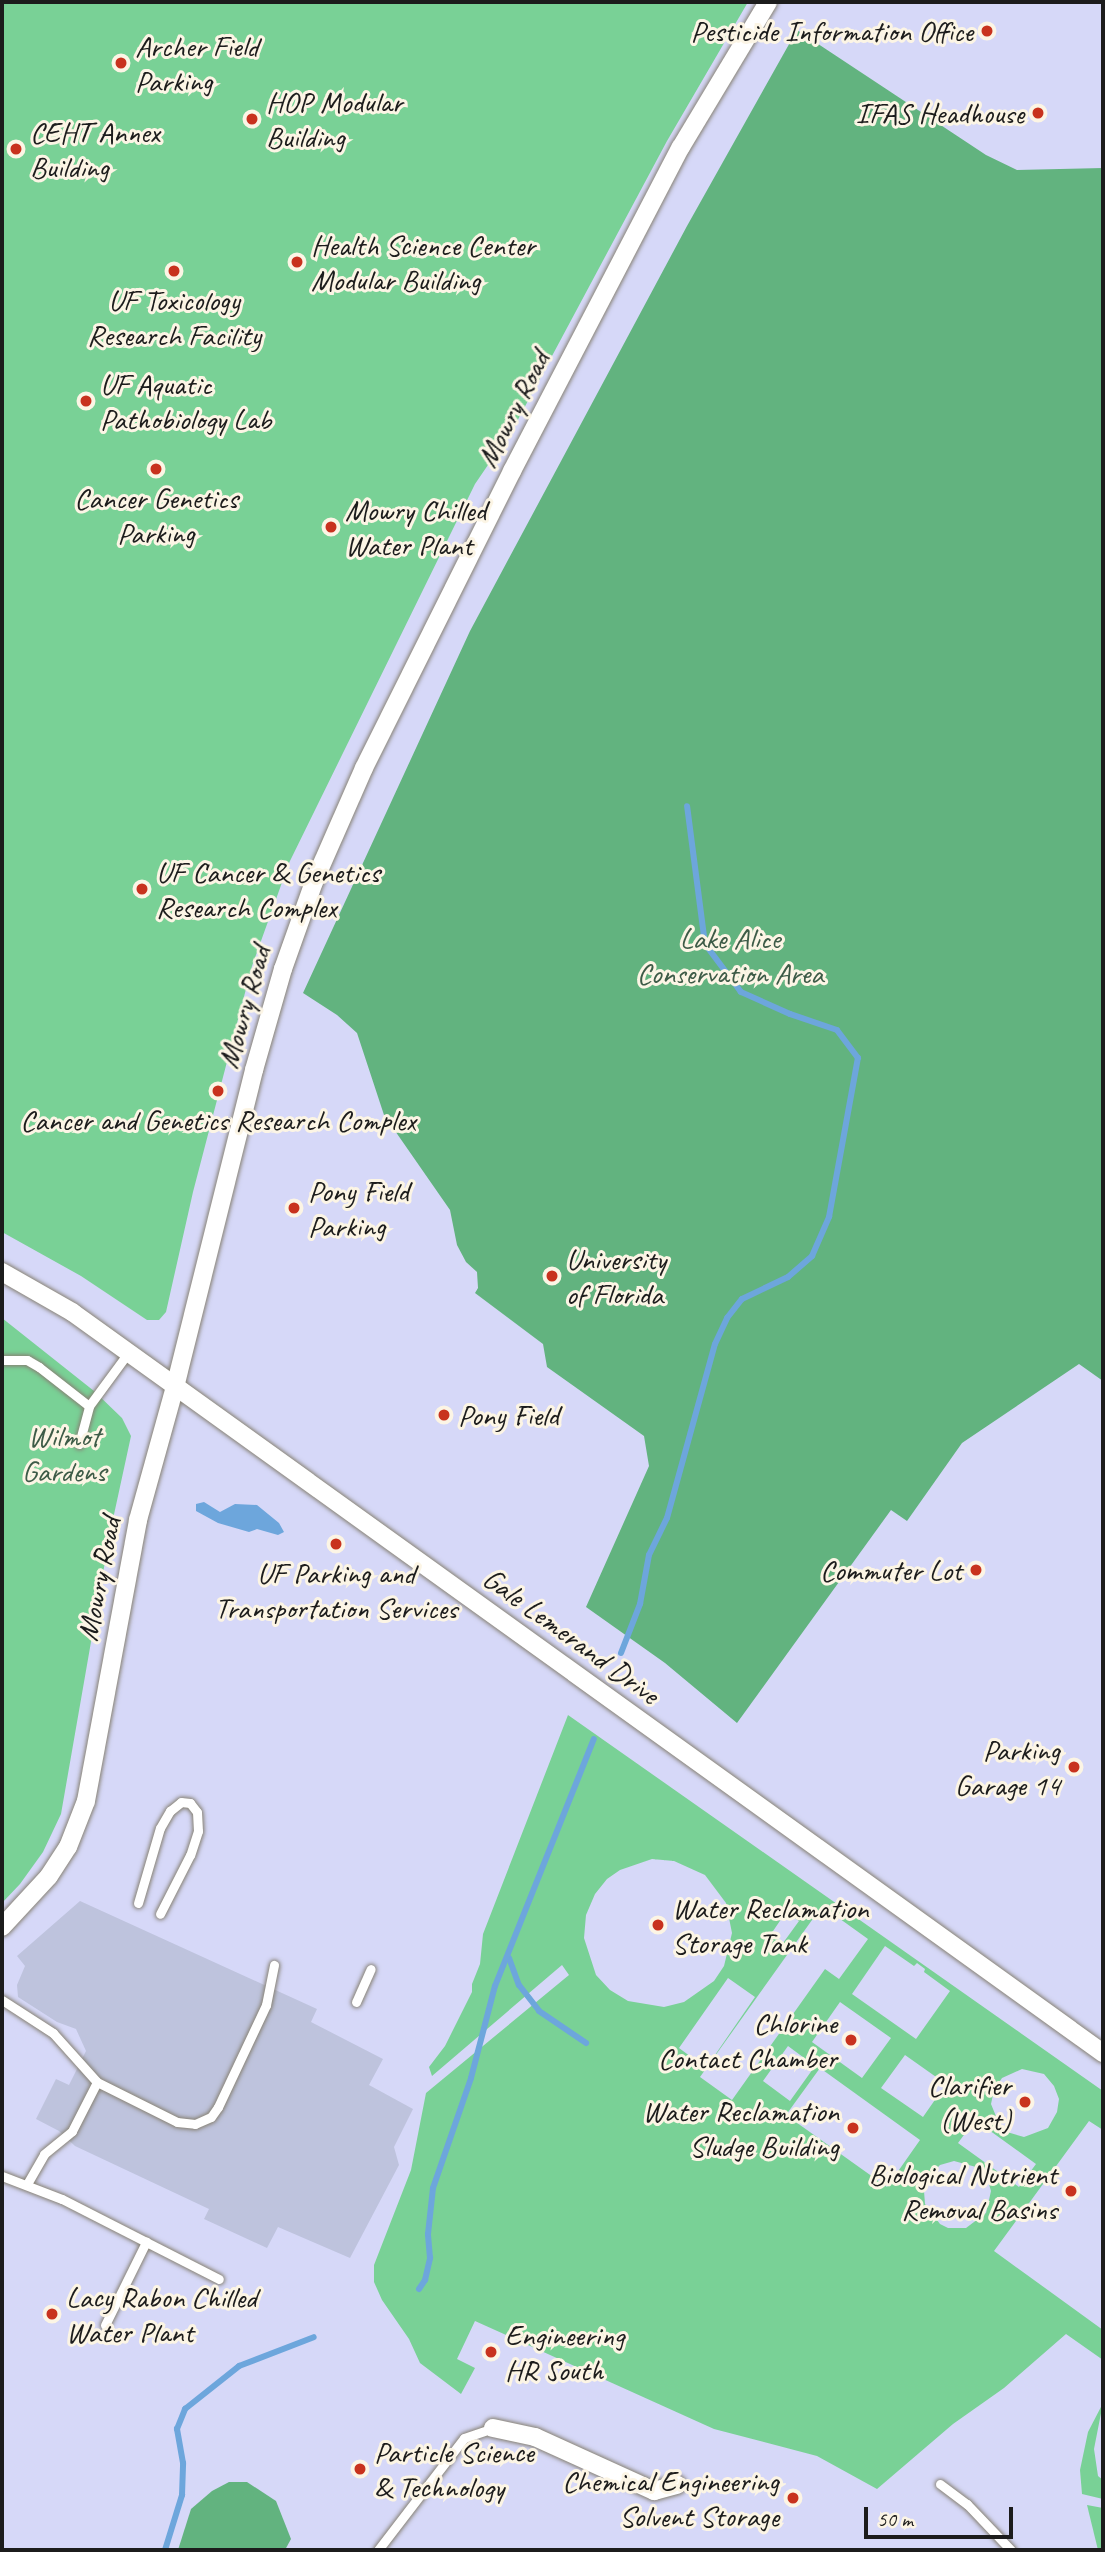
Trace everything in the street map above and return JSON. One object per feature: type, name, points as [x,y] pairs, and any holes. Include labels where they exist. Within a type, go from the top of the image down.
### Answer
[{"type":"street","name":"Mowry Road","points":[[2,1927],[48,1877],[68,1847],[86,1801],[138,1520],[175,1387],[270,1012],[303,911],[333,835],[448,598],[625,251],[714,88],[768,2]]},
{"type":"street","name":"Gale Lemerand Drive","points":[[2,1272],[72,1312],[1103,2053]]},
{"type":"street","points":[[493,2428],[535,2437],[654,2491],[677,2486]]},
{"type":"lane","points":[[79,1444],[89,1406],[128,1353]]},
{"type":"lane","points":[[2,1360],[27,1360],[89,1406]]},
{"type":"lane","points":[[138,1903],[160,1828],[170,1811],[180,1802],[190,1803],[197,1812],[198,1831],[190,1856],[160,1914]]},
{"type":"lane","points":[[2,2000],[53,2033],[97,2082],[177,2122],[204,2122],[218,2107],[266,2005],[274,1965]]},
{"type":"lane","points":[[356,2002],[371,1969]]},
{"type":"lane","points":[[27,2184],[44,2154],[72,2131],[97,2082]]},
{"type":"lane","points":[[2,2176],[27,2184],[219,2279]]},
{"type":"lane","points":[[105,2325],[146,2242]]},
{"type":"lane","points":[[378,2550],[464,2438],[493,2428]]},
{"type":"lane","points":[[940,2484],[967,2504],[1011,2550]]},
{"type":"shaded area","name":"University of Florida","points":[[2,2],[1103,2],[1103,2550],[2,2550]]},
{"type":"shaded area","points":[[80,1901],[317,2009],[311,2022],[383,2059],[369,2085],[413,2109],[394,2147],[399,2165],[350,2258],[278,2227],[267,2248],[204,2219],[209,2209],[75,2146],[59,2131],[36,2119],[56,2079],[69,2085],[86,2051],[76,2029],[57,2022],[18,1997],[17,1985],[25,1966],[17,1956]]},
{"type":"green space","points":[[2,2],[748,2],[667,141],[514,427],[475,484],[289,863],[252,966],[193,1192],[166,1312],[159,1320],[147,1320],[81,1276],[2,1232]]},
{"type":"green space","name":"Lake Alice Conservation Area","points":[[797,30],[986,155],[1017,170],[1103,168],[1103,1381],[1079,1364],[962,1443],[907,1521],[891,1510],[737,1723],[665,1663],[586,1607],[649,1466],[644,1436],[547,1367],[543,1344],[475,1293],[478,1288],[477,1272],[466,1262],[457,1245],[450,1210],[384,1115],[357,1033],[337,1015],[303,993],[470,631],[687,226]]},
{"type":"green space","name":"Wilmot Gardens","points":[[2,1318],[94,1391],[122,1418],[131,1436],[110,1533],[61,1814],[43,1852],[20,1884],[2,1903]]},
{"type":"green space","points":[[568,1715],[1103,2091],[1103,2130],[1089,2121],[994,2251],[1103,2330],[1103,2360],[1066,2334],[1004,2388],[953,2424],[877,2489],[817,2456],[714,2429],[475,2321],[457,2359],[475,2368],[461,2394],[420,2363],[409,2339],[382,2300],[374,2282],[374,2265],[411,2170],[426,2093],[569,1975],[562,1965],[432,2076],[429,2067],[445,2046],[472,1992],[472,1984],[480,1964],[483,1934]],"holes":[[[652,1859],[674,1861],[705,1875],[726,1903],[732,1933],[724,1966],[714,1981],[684,2002],[664,2007],[628,2001],[610,1990],[596,1975],[584,1938],[586,1915],[595,1894],[607,1879],[620,1870]],[[822,1906],[868,1939],[839,1979],[825,1969],[732,2100],[700,2077]],[[786,1912],[799,1921],[783,1943],[771,1934]],[[885,1946],[914,1966],[917,1963],[925,1969],[924,1972],[950,1991],[916,2039],[852,1994]],[[728,1978],[755,1997],[706,2068],[679,2048]],[[840,2002],[891,2038],[862,2078],[812,2042]],[[788,2046],[815,2066],[790,2101],[763,2081]],[[905,2055],[946,2084],[923,2117],[881,2088]],[[820,2068],[920,2140],[887,2187],[786,2115]],[[1022,2069],[1044,2074],[1054,2086],[1059,2099],[1057,2112],[1048,2128],[1024,2137],[1007,2132],[1000,2126],[991,2104],[994,2090],[1002,2078]],[[975,2120],[1036,2164],[1019,2187],[958,2143]],[[954,2161],[976,2167],[987,2178],[991,2191],[986,2213],[966,2228],[948,2228],[940,2224],[925,2204],[924,2191],[930,2175],[940,2165]]]},
{"type":"green space","points":[[1103,2403],[1094,2449],[1098,2476],[1103,2480],[1103,2499],[1082,2494],[1080,2470],[1088,2432]]},
{"type":"green space","points":[[229,2482],[247,2482],[276,2501],[291,2539],[285,2550],[178,2550],[191,2509],[212,2491]]},
{"type":"green space","points":[[1087,2505],[1103,2508],[1103,2550],[1098,2550]]},
{"type":"water","points":[[204,1502],[220,1512],[235,1504],[257,1505],[279,1523],[284,1532],[278,1535],[257,1529],[249,1532],[218,1523],[196,1511],[196,1504]]},
{"type":"waterway","points":[[621,1653],[640,1604],[649,1555],[667,1518],[715,1344],[727,1318],[742,1299],[788,1277],[812,1256],[829,1217],[858,1058],[837,1030],[790,1014],[741,992],[705,944],[687,806]]},
{"type":"waterway","points":[[419,2289],[425,2280],[430,2258],[428,2234],[433,2188],[471,2078],[495,1986],[594,1739]]},
{"type":"waterway","points":[[509,1958],[519,1985],[539,2011],[586,2043]]},
{"type":"waterway","points":[[165,2550],[182,2495],[183,2463],[177,2429],[185,2409],[239,2366],[314,2337]]},
{"type":"place","name":"Pesticide Information Office","points":[[987,31]]},
{"type":"place","name":"Archer Field Parking","points":[[121,63]]},
{"type":"place","name":"IFAS Headhouse","points":[[1038,113]]},
{"type":"place","name":"HOP Modular Building","points":[[252,119]]},
{"type":"place","name":"CEHT Annex Building","points":[[16,149]]},
{"type":"place","name":"Health Science Center Modular Building","points":[[297,262]]},
{"type":"place","name":"UF Toxicology Research Facility","points":[[174,271]]},
{"type":"place","name":"UF Aquatic Pathobiology Lab","points":[[86,401]]},
{"type":"place","name":"Cancer Genetics Parking","points":[[156,469]]},
{"type":"place","name":"Mowry Chilled Water Plant","points":[[331,527]]},
{"type":"place","name":"UF Cancer & Genetics Research Complex","points":[[142,889]]},
{"type":"place","name":"Cancer and Genetics Research Complex","points":[[218,1091]]},
{"type":"place","name":"Pony Field Parking","points":[[294,1208]]},
{"type":"place","name":"University of Florida","points":[[552,1276]]},
{"type":"place","name":"Pony Field","points":[[444,1415]]},
{"type":"place","name":"UF Parking and Transportation Services","points":[[336,1544]]},
{"type":"place","name":"Commuter Lot","points":[[976,1570]]},
{"type":"place","name":"Parking Garage 14","points":[[1074,1767]]},
{"type":"place","name":"Water Reclamation Storage Tank","points":[[658,1925]]},
{"type":"place","name":"Chlorine Contact Chamber","points":[[851,2040]]},
{"type":"place","name":"Clarifier (West)","points":[[1025,2102]]},
{"type":"place","name":"Water Reclamation Sludge Building","points":[[853,2128]]},
{"type":"place","name":"Biological Nutrient Removal Basins","points":[[1071,2191]]},
{"type":"place","name":"Lacy Rabon Chilled Water Plant","points":[[52,2314]]},
{"type":"place","name":"Engineering HR South","points":[[491,2352]]},
{"type":"place","name":"Particle Science & Technology","points":[[360,2469]]},
{"type":"place","name":"Chemical Engineering Solvent Storage","points":[[793,2498]]}]
